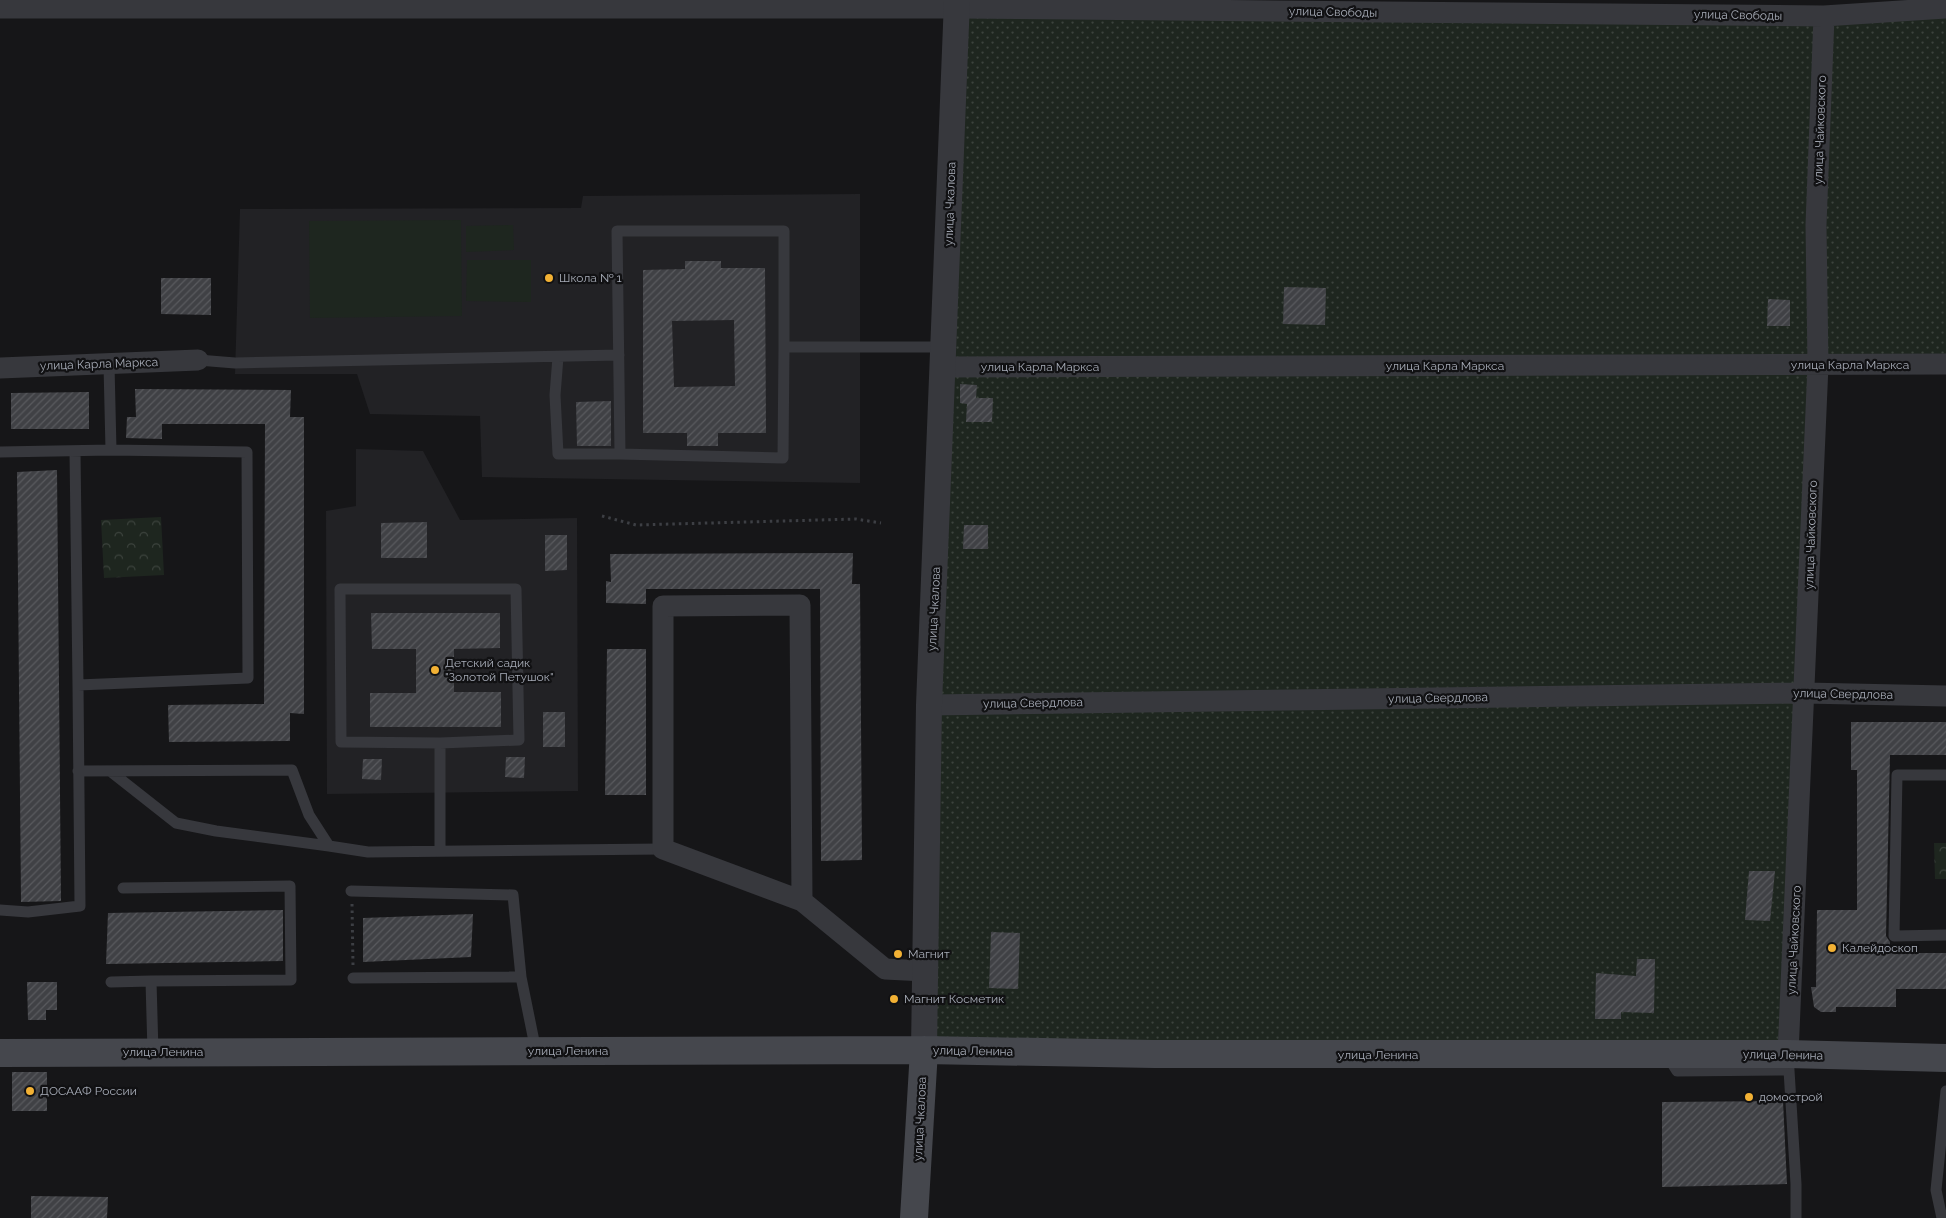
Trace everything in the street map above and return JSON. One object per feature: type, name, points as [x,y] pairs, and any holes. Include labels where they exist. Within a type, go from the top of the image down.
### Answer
[{"type":"main road","name":"улица Ленина","points":[[0,1052],[924,1050],[1154,1054],[1666,1054],[1789,1062],[1946,1058]]},
{"type":"main road","name":"улица Чкалова","points":[[914,1218],[924,1050]]},
{"type":"street","name":"улица Свободы","points":[[0,8],[957,4],[1824,16],[1946,8]]},
{"type":"street","name":"улица Чкалова","points":[[924,1050],[929,705],[957,4]]},
{"type":"street","name":"улица Чайковского","points":[[1789,1062],[1818,365],[1816,225],[1824,16]]},
{"type":"street","name":"улица Карла Маркса","points":[[944,358],[1818,365],[1946,364]]},
{"type":"street","name":"улица Карла Маркса","points":[[0,368],[198,360]]},
{"type":"street","points":[[802,901],[800,605],[663,606],[663,849],[802,901],[885,969],[925,971]]},
{"type":"street","name":"улица Свердлова","points":[[929,705],[1805,693],[1946,696]]},
{"type":"lane","points":[[558,357],[556,395],[558,454],[783,458],[784,231],[617,231],[620,454]]},
{"type":"lane","points":[[784,347],[944,358]]},
{"type":"lane","points":[[198,360],[236,363],[619,355]]},
{"type":"lane","points":[[109,364],[111,450]]},
{"type":"lane","points":[[0,452],[111,450],[247,452],[248,678],[78,685]]},
{"type":"lane","points":[[0,910],[28,912],[80,906],[75,451]]},
{"type":"lane","points":[[340,588],[516,589],[519,740],[440,743],[341,742],[340,588]]},
{"type":"lane","points":[[440,743],[440,851]]},
{"type":"lane","points":[[78,771],[292,770],[309,815],[329,846]]},
{"type":"lane","points":[[110,771],[176,823],[216,831],[368,852],[663,849]]},
{"type":"lane","points":[[1946,775],[1897,775],[1894,936],[1946,935]]},
{"type":"lane","points":[[111,982],[291,980],[290,886],[123,888]]},
{"type":"lane","points":[[351,890],[513,895],[522,977],[536,1051]]},
{"type":"lane","points":[[353,978],[522,977]]},
{"type":"lane","points":[[151,981],[153,1052]]},
{"type":"lane","points":[[1789,1062],[1796,1184],[1796,1218]]},
{"type":"lane","points":[[1942,1218],[1936,1190],[1946,1093]]},
{"type":"path","points":[[602,516],[636,525],[856,519],[881,523]]},
{"type":"path","points":[[351,890],[353,978]]},
{"type":"shaded area","name":"Школа № 1","points":[[860,194],[860,483],[482,477],[480,416],[370,414],[357,374],[235,374],[240,209],[581,208],[583,196]]},
{"type":"shaded area","points":[[356,449],[423,451],[460,520],[577,518],[578,791],[327,794],[326,511],[356,506]]},
{"type":"green space","points":[[957,8],[1946,10],[1946,364],[1818,365],[1788,1054],[924,1050]]},
{"type":"green space","points":[[461,220],[462,316],[310,318],[309,221]]},
{"type":"green space","points":[[513,225],[514,250],[466,252],[466,226]]},
{"type":"green space","points":[[467,260],[531,260],[531,302],[466,301]]},
{"type":"green space","points":[[161,517],[164,575],[104,578],[101,520]]},
{"type":"green space","points":[[1934,843],[1946,843],[1946,879],[1935,879]]},
{"type":"building","points":[[685,261],[721,261],[721,268],[765,268],[766,433],[718,433],[718,446],[687,446],[687,433],[643,433],[643,270],[685,269]],"holes":[[[734,320],[735,386],[674,387],[672,321]]]},
{"type":"building","points":[[161,278],[211,278],[211,315],[161,314]]},
{"type":"building","points":[[1284,287],[1326,288],[1325,325],[1283,324]]},
{"type":"building","points":[[1768,299],[1790,300],[1790,326],[1767,326]]},
{"type":"building","points":[[960,384],[977,385],[976,398],[993,398],[992,422],[966,422],[967,404],[960,403]]},
{"type":"building","points":[[135,389],[291,390],[290,417],[304,417],[304,714],[290,713],[290,741],[169,742],[168,705],[264,704],[265,424],[162,424],[162,439],[126,438],[127,417],[136,417]]},
{"type":"building","points":[[89,392],[89,429],[11,429],[11,393]]},
{"type":"building","points":[[611,401],[611,446],[577,446],[576,402]]},
{"type":"building","points":[[57,470],[61,901],[21,902],[17,472]]},
{"type":"building","points":[[427,522],[427,558],[381,558],[381,523]]},
{"type":"building","points":[[964,525],[988,525],[988,549],[963,549]]},
{"type":"building","points":[[545,535],[567,535],[567,570],[545,571]]},
{"type":"building","points":[[853,553],[852,584],[860,584],[862,860],[821,861],[820,589],[646,589],[646,604],[606,603],[606,581],[611,582],[610,554]]},
{"type":"building","name":"Детский садик \"Золотой Петушок\"","points":[[371,613],[500,613],[500,648],[454,649],[454,692],[501,692],[501,727],[370,727],[370,693],[416,693],[416,649],[372,649]]},
{"type":"building","points":[[607,649],[646,649],[646,795],[605,795]]},
{"type":"building","points":[[543,712],[565,712],[565,747],[543,747]]},
{"type":"building","points":[[1851,722],[1946,722],[1946,755],[1890,755],[1886,936],[1890,942],[1890,953],[1946,953],[1946,989],[1896,989],[1896,1007],[1836,1007],[1836,1012],[1821,1012],[1814,1007],[1811,987],[1816,987],[1817,910],[1857,910],[1857,770],[1851,770]]},
{"type":"building","points":[[506,757],[525,757],[524,778],[505,777]]},
{"type":"building","points":[[363,759],[382,759],[381,780],[362,779]]},
{"type":"building","points":[[1749,871],[1775,871],[1770,921],[1745,920]]},
{"type":"building","points":[[283,910],[283,961],[106,964],[108,913]]},
{"type":"building","points":[[473,914],[471,957],[363,962],[363,918]]},
{"type":"building","points":[[991,932],[1020,933],[1018,989],[989,988]]},
{"type":"building","points":[[1637,959],[1655,959],[1654,1013],[1621,1012],[1621,1019],[1595,1019],[1596,973],[1636,976]]},
{"type":"building","points":[[27,982],[57,982],[57,1010],[46,1010],[46,1020],[28,1020]]},
{"type":"building","name":"ДОСААФ России","points":[[12,1072],[47,1072],[47,1111],[12,1111]]},
{"type":"building","points":[[1783,1101],[1787,1184],[1662,1187],[1662,1102]]},
{"type":"building","points":[[31,1196],[108,1197],[107,1218],[31,1218]]},
{"type":"place","name":"Школа № 1","points":[[549,278]]},
{"type":"place","name":"Детский садик \"Золотой Петушок\"","points":[[435,670]]},
{"type":"place","name":"Калейдоскоп","points":[[1832,948]]},
{"type":"place","name":"Магнит","points":[[898,954]]},
{"type":"place","name":"Магнит Косметик","points":[[894,999]]},
{"type":"place","name":"ДОСААФ России","points":[[30,1091]]},
{"type":"place","name":"домострой","points":[[1749,1097]]}]
